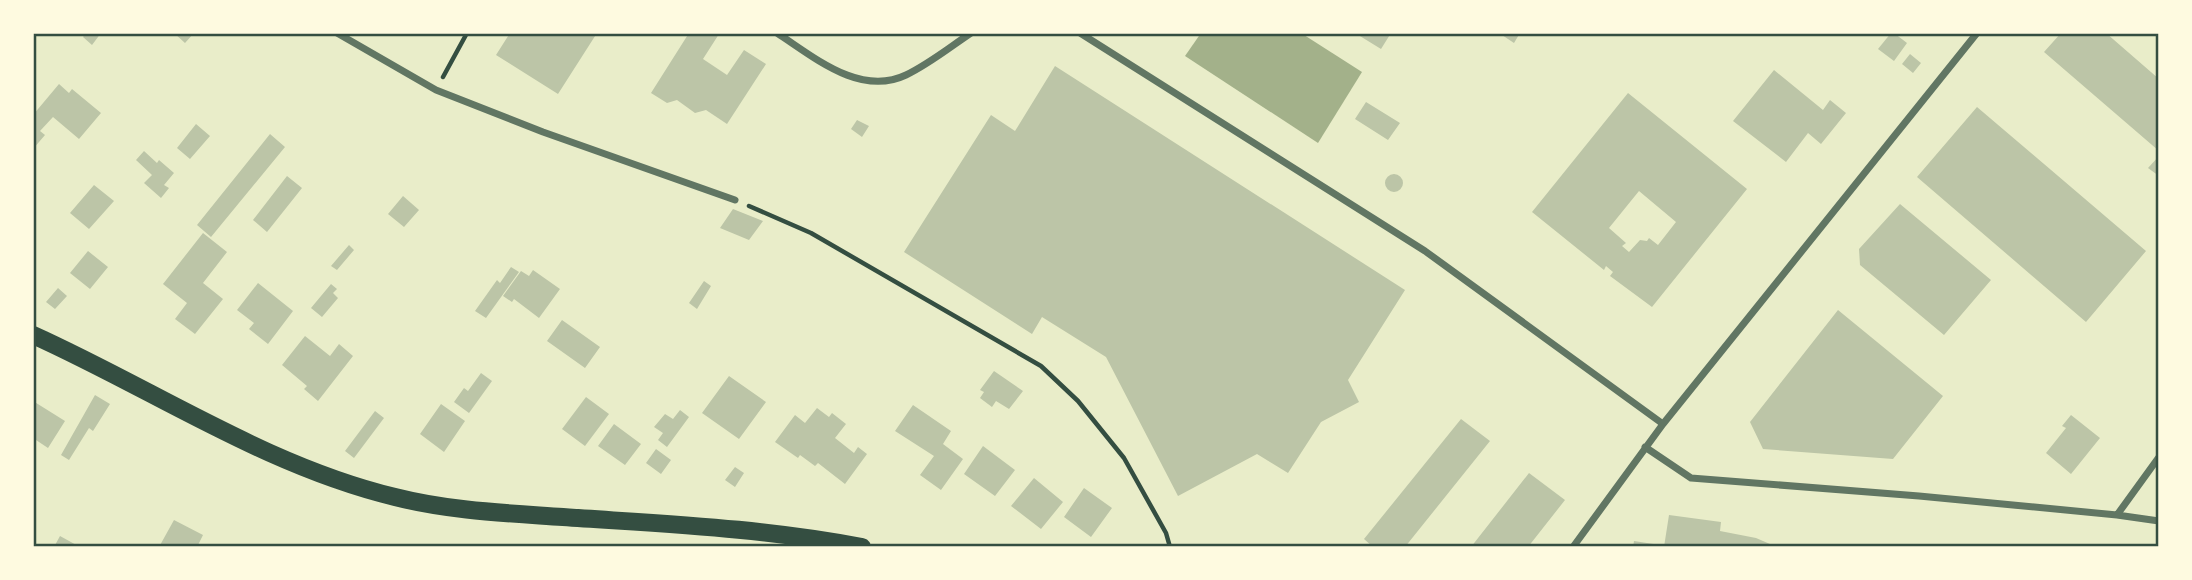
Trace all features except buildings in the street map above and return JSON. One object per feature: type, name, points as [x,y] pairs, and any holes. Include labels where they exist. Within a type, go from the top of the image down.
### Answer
[{"type":"main road","points":[[33,335],[276,456],[329,477],[392,497],[458,509],[738,530],[810,537],[862,547]]},
{"type":"street","points":[[337,33],[436,90],[543,132],[735,200]]},
{"type":"street","points":[[777,33],[842,73],[853,78],[874,81],[904,76],[971,33]]},
{"type":"street","points":[[1080,33],[1425,251],[1663,424]]},
{"type":"street","points":[[1573,547],[1663,424],[1978,33]]},
{"type":"street","points":[[1646,447],[1691,478],[1944,498],[2159,521]]},
{"type":"street","points":[[2117,515],[2159,457]]},
{"type":"path","points":[[436,90],[467,33]]},
{"type":"path","points":[[735,200],[811,233],[1041,366],[1078,401],[1124,458],[1166,533],[1170,547]]},
{"type":"shaded area","points":[[1201,33],[1301,33],[1362,72],[1318,143],[1185,56]]}]
